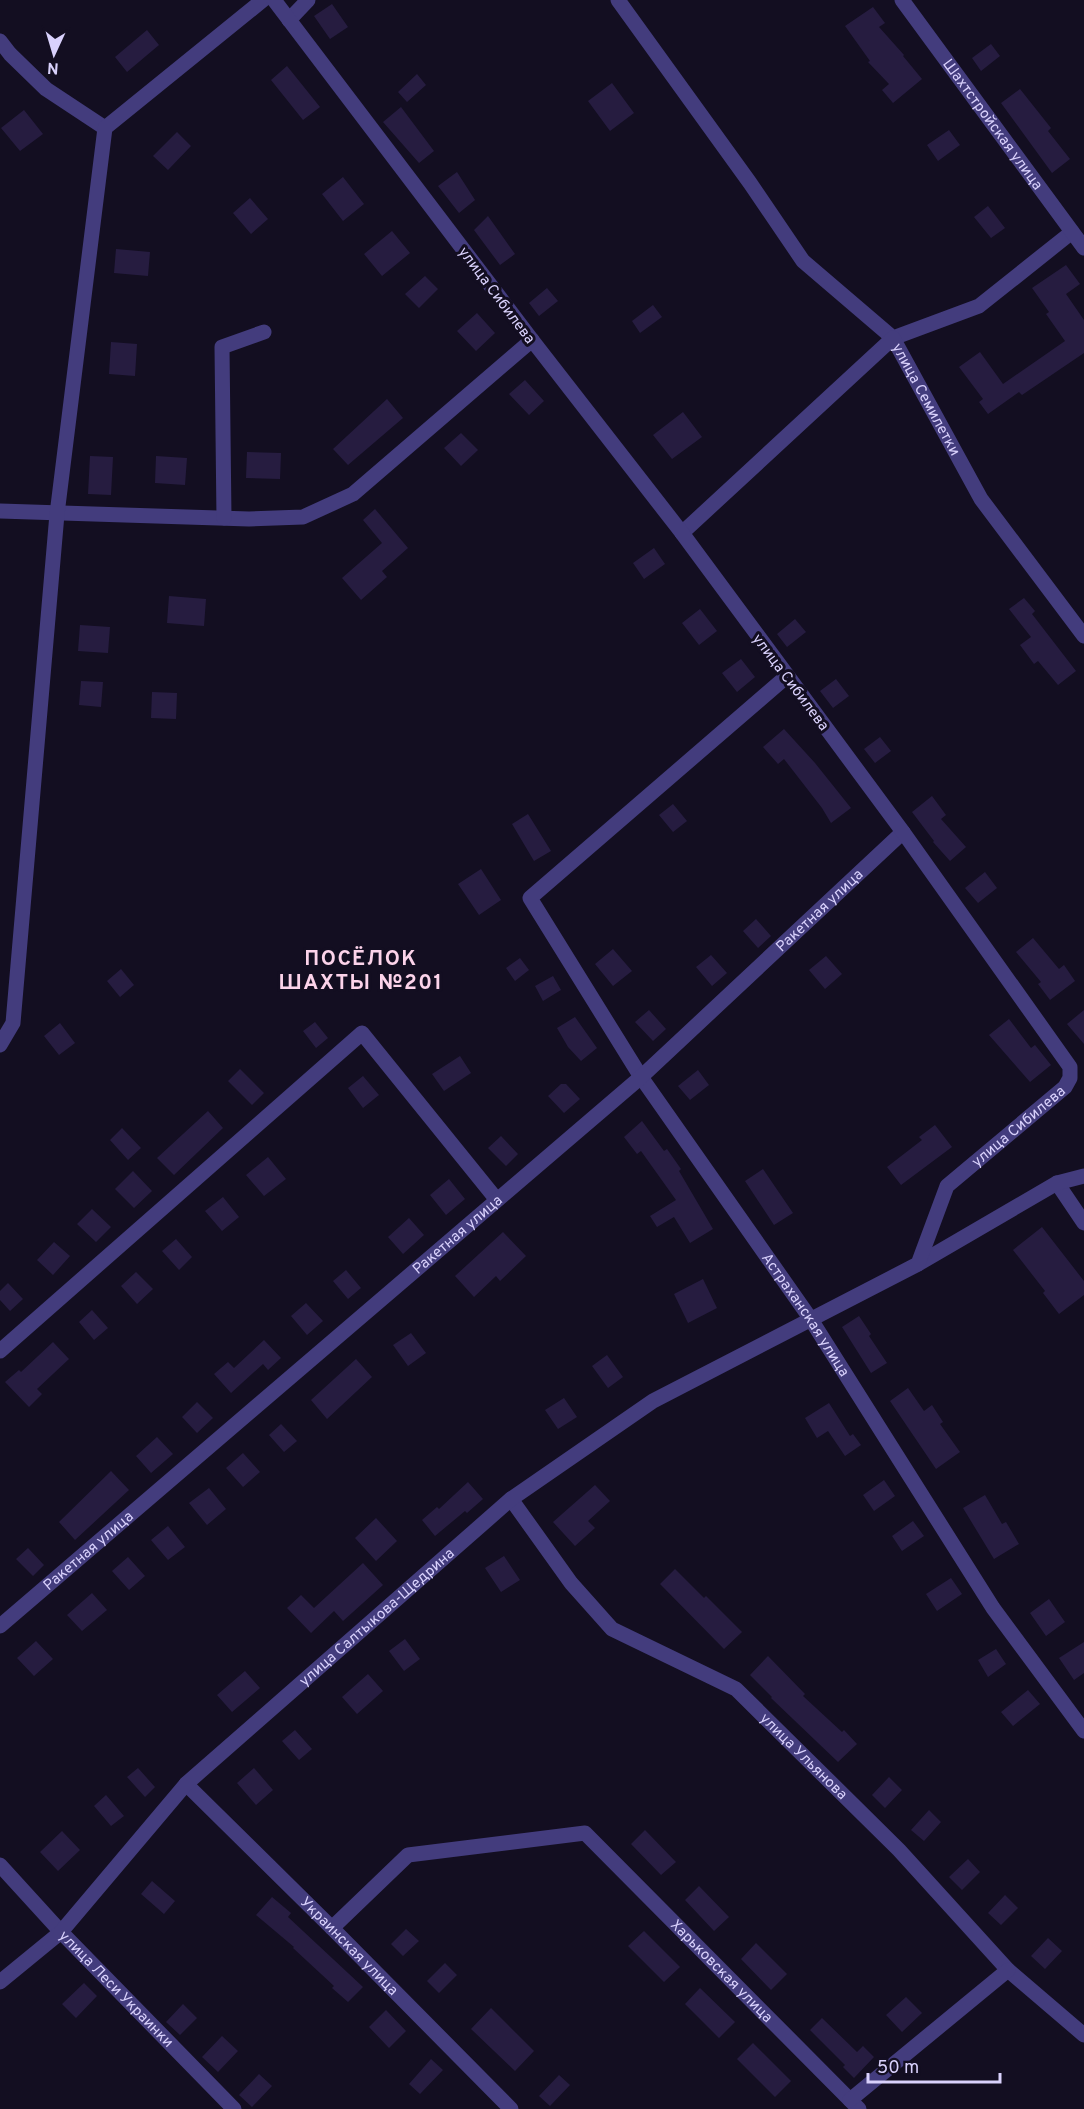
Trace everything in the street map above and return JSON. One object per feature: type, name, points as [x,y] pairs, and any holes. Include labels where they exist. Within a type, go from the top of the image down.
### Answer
[{"type":"street","points":[[0,1046],[13,1023],[57,514],[105,128],[263,0]]},
{"type":"street","name":"улица Сибилева","points":[[274,0],[682,533],[786,677],[903,831],[1070,1067],[1070,1078],[1065,1087],[947,1186],[918,1264]]},
{"type":"street","points":[[289,20],[308,0]]},
{"type":"street","points":[[618,0],[750,183],[802,261],[893,338],[979,306],[1072,232]]},
{"type":"street","name":"Шахтстройская улица","points":[[902,0],[1084,248]]},
{"type":"street","points":[[0,41],[46,89],[105,128]]},
{"type":"street","points":[[224,518],[222,347],[264,332]]},
{"type":"street","name":"улица Семилетки","points":[[682,533],[893,338],[981,499],[1084,636]]},
{"type":"street","points":[[0,511],[224,518],[303,517],[353,494],[532,340]]},
{"type":"street","name":"Астраханская улица","points":[[786,677],[530,898],[641,1077],[810,1318],[993,1608],[1084,1731]]},
{"type":"street","name":"Ракетная улица","points":[[0,1626],[641,1077],[903,831]]},
{"type":"street","points":[[0,1351],[362,1033],[497,1200]]},
{"type":"street","points":[[810,1318],[918,1264],[1057,1183],[1084,1176]]},
{"type":"street","points":[[1057,1183],[1084,1223]]},
{"type":"street","name":"улица Салтыкова-Щедрина","points":[[0,1982],[61,1932],[186,1784],[511,1499],[653,1401],[810,1318]]},
{"type":"street","name":"улица Ульянова","points":[[511,1499],[571,1583],[612,1629],[736,1689],[899,1850],[1008,1970],[1084,2035]]},
{"type":"street","name":"Украинская улица","points":[[186,1784],[511,2109]]},
{"type":"street","name":"Харьковская улица","points":[[332,1928],[408,1855],[585,1833],[854,2104]]},
{"type":"street","name":"улица Леси Украинки","points":[[0,1865],[61,1932],[234,2109]]},
{"type":"street","points":[[854,2104],[1008,1970]]},
{"type":"building","points":[[332,4],[348,27],[330,39],[314,16]]},
{"type":"building","points":[[873,7],[885,23],[879,27],[922,79],[893,103],[882,90],[889,84],[868,62],[870,61],[845,26]]},
{"type":"building","points":[[147,30],[159,45],[127,72],[115,57]]},
{"type":"building","points":[[991,44],[1000,56],[981,71],[972,58]]},
{"type":"building","points":[[287,66],[320,107],[303,120],[271,80]]},
{"type":"building","points":[[417,74],[426,85],[407,102],[398,92]]},
{"type":"building","points":[[612,83],[634,113],[610,131],[588,101]]},
{"type":"building","points":[[1020,89],[1051,128],[1048,131],[1070,159],[1052,173],[1001,103]]},
{"type":"building","points":[[401,107],[434,151],[419,163],[383,122]]},
{"type":"building","points":[[24,110],[43,134],[20,151],[1,128]]},
{"type":"building","points":[[949,130],[960,145],[938,161],[927,145]]},
{"type":"building","points":[[177,132],[191,146],[168,170],[153,156]]},
{"type":"building","points":[[457,172],[475,200],[459,213],[438,186]]},
{"type":"building","points":[[343,177],[364,204],[343,221],[322,194]]},
{"type":"building","points":[[250,198],[268,219],[251,234],[233,213]]},
{"type":"building","points":[[988,206],[1005,228],[991,238],[974,217]]},
{"type":"building","points":[[488,216],[515,254],[500,265],[474,230]]},
{"type":"building","points":[[392,231],[410,253],[382,276],[364,254]]},
{"type":"building","points":[[116,249],[150,252],[148,276],[114,273]]},
{"type":"building","points":[[1066,265],[1080,284],[1066,294],[1084,320],[1084,353],[1022,395],[1019,392],[988,414],[979,402],[983,399],[959,367],[980,352],[1003,384],[1065,341],[1046,314],[1049,312],[1032,288]]},
{"type":"building","points":[[425,276],[438,289],[419,308],[405,294]]},
{"type":"building","points":[[547,288],[558,301],[539,316],[529,303]]},
{"type":"building","points":[[653,305],[662,317],[640,333],[632,321]]},
{"type":"building","points":[[477,313],[495,333],[476,351],[457,331]]},
{"type":"building","points":[[111,342],[137,344],[135,376],[109,374]]},
{"type":"building","points":[[525,380],[544,401],[529,415],[509,394]]},
{"type":"building","points":[[387,399],[403,418],[348,465],[333,449]]},
{"type":"building","points":[[683,412],[702,437],[672,459],[653,435]]},
{"type":"building","points":[[461,433],[478,450],[461,466],[444,448]]},
{"type":"building","points":[[247,452],[281,453],[280,479],[246,478]]},
{"type":"building","points":[[90,456],[113,457],[111,495],[88,494]]},
{"type":"building","points":[[156,456],[187,458],[185,485],[155,483]]},
{"type":"building","points":[[375,509],[408,548],[382,571],[387,577],[361,600],[342,578],[382,543],[363,520]]},
{"type":"building","points":[[654,548],[665,564],[644,579],[633,563]]},
{"type":"building","points":[[169,596],[206,599],[204,626],[167,623]]},
{"type":"building","points":[[1024,598],[1035,611],[1032,614],[1076,671],[1058,685],[1038,661],[1034,664],[1020,645],[1031,637],[1009,609]]},
{"type":"building","points":[[700,609],[717,631],[699,645],[682,623]]},
{"type":"building","points":[[795,619],[806,632],[787,647],[777,634]]},
{"type":"building","points":[[80,625],[110,627],[108,653],[78,651]]},
{"type":"building","points":[[741,659],[755,677],[737,692],[722,673]]},
{"type":"building","points":[[836,679],[849,696],[833,708],[820,691]]},
{"type":"building","points":[[81,681],[103,682],[101,707],[79,705]]},
{"type":"building","points":[[152,692],[177,693],[176,719],[151,718]]},
{"type":"building","points":[[784,729],[851,808],[831,823],[784,759],[778,764],[763,747]]},
{"type":"building","points":[[880,737],[891,751],[875,763],[864,749]]},
{"type":"building","points":[[932,796],[946,815],[941,819],[966,847],[950,861],[912,812]]},
{"type":"building","points":[[673,804],[687,821],[673,832],[659,815]]},
{"type":"building","points":[[528,814],[551,851],[534,861],[512,824]]},
{"type":"building","points":[[481,869],[501,900],[479,915],[458,884]]},
{"type":"building","points":[[985,872],[997,888],[978,903],[965,888]]},
{"type":"building","points":[[756,919],[771,936],[758,948],[743,931]]},
{"type":"building","points":[[1033,938],[1059,969],[1064,965],[1075,981],[1050,1000],[1038,984],[1041,982],[1016,952]]},
{"type":"building","points":[[613,949],[632,971],[613,986],[595,964]]},
{"type":"building","points":[[711,955],[727,973],[712,986],[696,967]]},
{"type":"building","points":[[826,956],[842,974],[825,989],[809,970]]},
{"type":"building","points":[[520,958],[529,970],[515,981],[506,968]]},
{"type":"building","points":[[121,969],[134,985],[120,997],[107,981]]},
{"type":"building","points":[[553,976],[561,990],[543,1001],[535,986]]},
{"type":"building","points":[[649,1010],[666,1029],[653,1041],[635,1022]]},
{"type":"building","points":[[1084,1010],[1084,1044],[1067,1024]]},
{"type":"building","points":[[575,1017],[597,1048],[581,1061],[568,1047],[557,1028]]},
{"type":"building","points":[[1009,1019],[1031,1048],[1035,1045],[1051,1065],[1030,1082],[989,1035]]},
{"type":"building","points":[[315,1022],[328,1038],[316,1048],[303,1031]]},
{"type":"building","points":[[60,1023],[75,1043],[59,1055],[44,1036]]},
{"type":"building","points":[[460,1056],[471,1073],[444,1091],[432,1074]]},
{"type":"building","points":[[240,1069],[264,1093],[252,1105],[228,1081]]},
{"type":"building","points":[[698,1070],[709,1085],[690,1100],[678,1086]]},
{"type":"building","points":[[363,1076],[379,1095],[363,1108],[348,1088]]},
{"type":"building","points":[[561,1084],[566,1084],[580,1099],[564,1113],[548,1096]]},
{"type":"building","points":[[208,1111],[223,1128],[174,1175],[157,1158]]},
{"type":"building","points":[[642,1121],[664,1151],[667,1149],[681,1169],[679,1171],[713,1229],[690,1243],[674,1217],[657,1227],[650,1216],[676,1200],[641,1151],[637,1154],[624,1137]]},
{"type":"building","points":[[935,1125],[952,1147],[901,1185],[887,1167],[922,1140],[919,1137]]},
{"type":"building","points":[[122,1128],[141,1148],[128,1160],[110,1140]]},
{"type":"building","points":[[501,1136],[518,1154],[506,1166],[488,1148]]},
{"type":"building","points":[[268,1157],[286,1179],[264,1196],[246,1175]]},
{"type":"building","points":[[763,1169],[793,1213],[774,1225],[745,1181]]},
{"type":"building","points":[[133,1171],[152,1191],[134,1208],[115,1189]]},
{"type":"building","points":[[449,1179],[465,1199],[446,1215],[430,1195]]},
{"type":"building","points":[[223,1197],[239,1217],[222,1231],[205,1211]]},
{"type":"building","points":[[92,1209],[111,1227],[96,1242],[77,1224]]},
{"type":"building","points":[[409,1218],[424,1235],[403,1254],[388,1237]]},
{"type":"building","points":[[1042,1227],[1084,1281],[1084,1295],[1059,1314],[1043,1293],[1045,1291],[1013,1250]]},
{"type":"building","points":[[503,1232],[526,1256],[500,1281],[496,1276],[474,1297],[455,1276]]},
{"type":"building","points":[[176,1239],[192,1257],[179,1270],[162,1251]]},
{"type":"building","points":[[54,1242],[70,1256],[53,1275],[37,1260]]},
{"type":"building","points":[[346,1270],[361,1288],[348,1299],[333,1281]]},
{"type":"building","points":[[136,1272],[153,1289],[137,1304],[121,1286]]},
{"type":"building","points":[[703,1279],[717,1308],[688,1323],[674,1294]]},
{"type":"building","points":[[8,1283],[23,1299],[10,1311],[0,1300],[0,1291]]},
{"type":"building","points":[[306,1303],[323,1321],[307,1335],[291,1316]]},
{"type":"building","points":[[92,1310],[108,1328],[94,1340],[79,1322]]},
{"type":"building","points":[[859,1316],[887,1363],[871,1373],[842,1327]]},
{"type":"building","points":[[411,1333],[426,1353],[408,1366],[393,1345]]},
{"type":"building","points":[[264,1340],[281,1358],[268,1370],[263,1364],[231,1393],[214,1374],[228,1362],[234,1368]]},
{"type":"building","points":[[53,1342],[69,1359],[37,1389],[42,1394],[29,1407],[5,1382],[19,1370],[21,1372]]},
{"type":"building","points":[[607,1355],[623,1377],[608,1388],[592,1366]]},
{"type":"building","points":[[356,1359],[372,1377],[327,1419],[311,1400]]},
{"type":"building","points":[[908,1388],[924,1411],[932,1405],[943,1422],[940,1424],[960,1452],[936,1469],[890,1401]]},
{"type":"building","points":[[564,1398],[577,1417],[558,1429],[545,1410]]},
{"type":"building","points":[[197,1402],[213,1418],[197,1433],[182,1417]]},
{"type":"building","points":[[829,1403],[850,1436],[853,1434],[861,1445],[845,1456],[828,1431],[817,1438],[805,1418]]},
{"type":"building","points":[[281,1424],[297,1441],[284,1452],[269,1435]]},
{"type":"building","points":[[157,1437],[173,1454],[151,1473],[136,1456]]},
{"type":"building","points":[[243,1453],[260,1472],[243,1487],[226,1468]]},
{"type":"building","points":[[111,1471],[129,1490],[75,1540],[59,1522]]},
{"type":"building","points":[[884,1480],[895,1496],[874,1511],[863,1495]]},
{"type":"building","points":[[468,1482],[483,1499],[435,1536],[422,1520],[437,1507],[439,1509]]},
{"type":"building","points":[[595,1485],[610,1501],[588,1521],[595,1528],[575,1546],[553,1522]]},
{"type":"building","points":[[209,1488],[226,1509],[207,1525],[189,1503]]},
{"type":"building","points":[[985,1495],[1002,1524],[1006,1522],[1019,1544],[994,1559],[963,1508]]},
{"type":"building","points":[[376,1518],[397,1541],[376,1561],[355,1538]]},
{"type":"building","points":[[913,1521],[924,1536],[902,1551],[892,1536]]},
{"type":"building","points":[[168,1526],[185,1547],[168,1560],[151,1540]]},
{"type":"building","points":[[28,1548],[44,1565],[33,1576],[16,1559]]},
{"type":"building","points":[[504,1556],[520,1580],[501,1592],[485,1568]]},
{"type":"building","points":[[128,1557],[145,1576],[129,1590],[112,1571]]},
{"type":"building","points":[[363,1563],[383,1585],[343,1621],[334,1611],[311,1633],[287,1608],[301,1595],[314,1608]]},
{"type":"building","points":[[675,1569],[742,1632],[724,1649],[660,1584]]},
{"type":"building","points":[[951,1578],[962,1594],[937,1611],[926,1594]]},
{"type":"building","points":[[92,1593],[107,1610],[82,1631],[67,1615]]},
{"type":"building","points":[[1049,1599],[1065,1622],[1046,1636],[1030,1613]]},
{"type":"building","points":[[405,1639],[420,1659],[404,1671],[389,1651]]},
{"type":"building","points":[[36,1641],[53,1659],[34,1676],[17,1658]]},
{"type":"building","points":[[1084,1642],[1084,1673],[1074,1680],[1059,1658]]},
{"type":"building","points":[[996,1649],[1006,1664],[988,1677],[978,1660]]},
{"type":"building","points":[[768,1656],[805,1694],[803,1696],[842,1732],[844,1730],[857,1744],[838,1762],[750,1675]]},
{"type":"building","points":[[245,1671],[260,1688],[232,1712],[217,1695]]},
{"type":"building","points":[[368,1674],[383,1691],[357,1714],[342,1697]]},
{"type":"building","points":[[1028,1690],[1040,1704],[1013,1726],[1001,1712]]},
{"type":"building","points":[[295,1730],[312,1749],[299,1760],[282,1741]]},
{"type":"building","points":[[138,1768],[155,1787],[145,1797],[127,1777]]},
{"type":"building","points":[[254,1768],[273,1790],[256,1805],[237,1783]]},
{"type":"building","points":[[889,1777],[902,1790],[885,1808],[872,1795]]},
{"type":"building","points":[[106,1795],[124,1816],[111,1826],[94,1806]]},
{"type":"building","points":[[929,1810],[941,1822],[924,1841],[911,1830]]},
{"type":"building","points":[[645,1830],[676,1862],[661,1875],[631,1844]]},
{"type":"building","points":[[62,1831],[80,1850],[58,1871],[40,1852]]},
{"type":"building","points":[[968,1859],[980,1872],[962,1890],[949,1877]]},
{"type":"building","points":[[152,1881],[175,1901],[164,1914],[141,1894]]},
{"type":"building","points":[[699,1886],[729,1917],[714,1931],[685,1900]]},
{"type":"building","points":[[1005,1895],[1018,1908],[1001,1925],[988,1913]]},
{"type":"building","points":[[272,1897],[291,1913],[288,1917],[363,1987],[348,2002],[294,1947],[256,1915]]},
{"type":"building","points":[[406,1929],[419,1941],[403,1956],[391,1944]]},
{"type":"building","points":[[644,1931],[680,1967],[664,1982],[628,1946]]},
{"type":"building","points":[[1048,1938],[1062,1951],[1045,1969],[1031,1956]]},
{"type":"building","points":[[756,1943],[787,1974],[771,1990],[741,1959]]},
{"type":"building","points":[[445,1963],[457,1975],[439,1993],[427,1981]]},
{"type":"building","points":[[84,1983],[97,1996],[76,2018],[62,2004]]},
{"type":"building","points":[[700,1988],[735,2022],[719,2038],[685,2004]]},
{"type":"building","points":[[906,1997],[922,2013],[902,2032],[886,2015]]},
{"type":"building","points":[[183,2004],[197,2018],[180,2035],[166,2022]]},
{"type":"building","points":[[491,2008],[534,2051],[515,2071],[471,2029]]},
{"type":"building","points":[[386,2010],[406,2031],[389,2048],[369,2027]]},
{"type":"building","points":[[822,2018],[857,2052],[863,2046],[874,2057],[854,2078],[843,2067],[845,2065],[810,2030]]},
{"type":"building","points":[[222,2036],[238,2051],[218,2072],[202,2057]]},
{"type":"building","points":[[753,2043],[791,2081],[775,2097],[737,2059]]},
{"type":"building","points":[[431,2059],[443,2070],[420,2094],[409,2084]]},
{"type":"building","points":[[259,2074],[272,2086],[252,2107],[239,2095]]},
{"type":"building","points":[[559,2075],[570,2085],[550,2106],[539,2096]]},
{"type":"district","name":"ПОСЁЛОК ШАХТЫ №201","points":[[361,970]]}]
